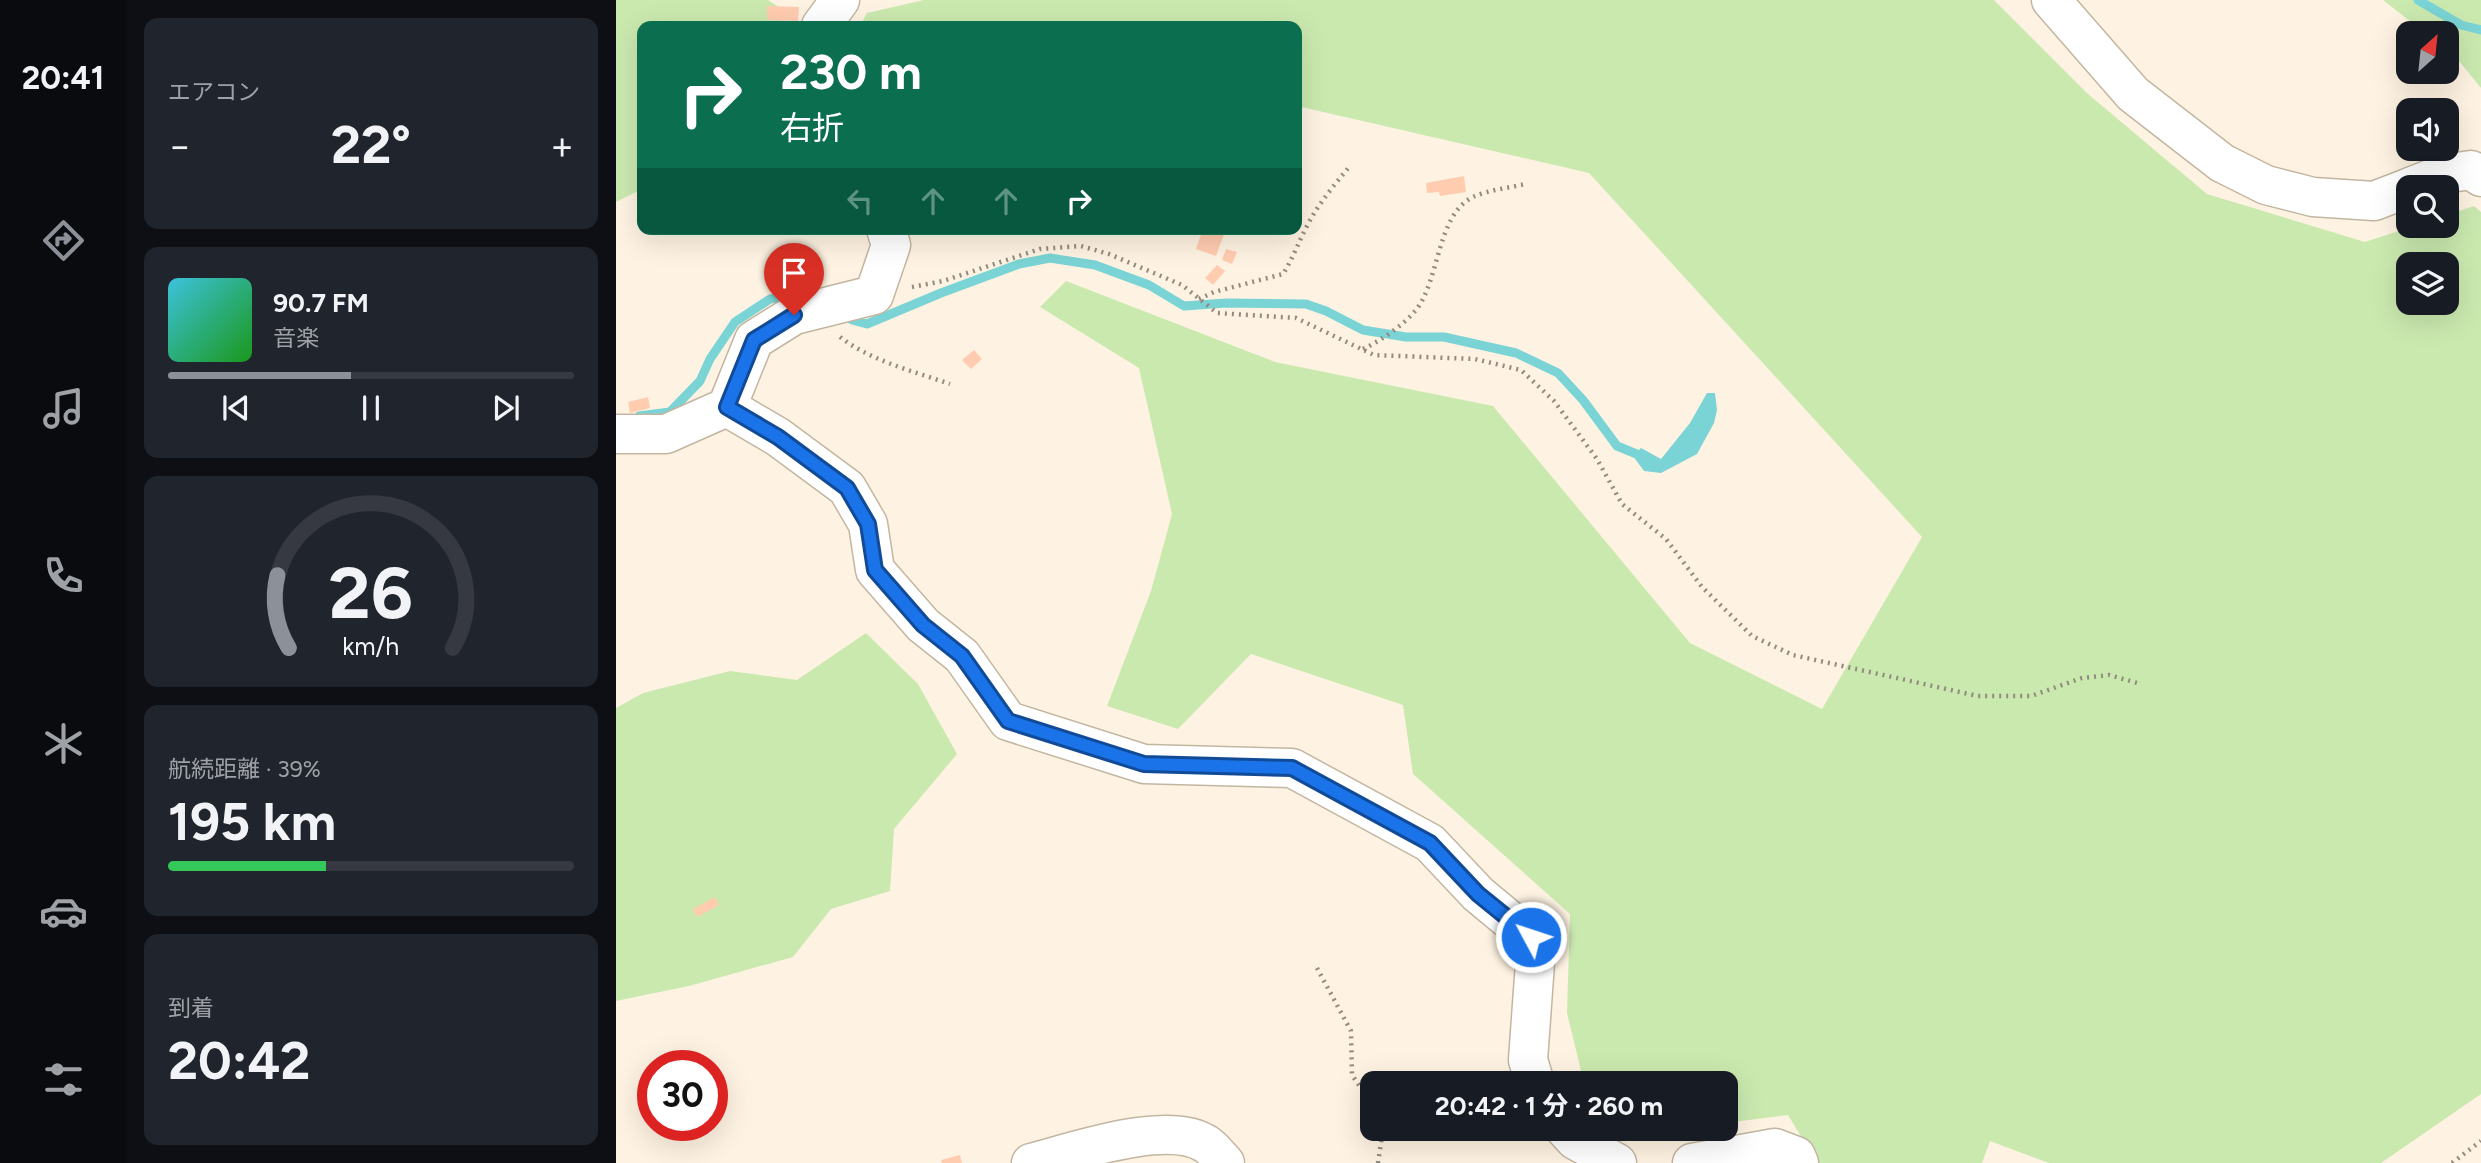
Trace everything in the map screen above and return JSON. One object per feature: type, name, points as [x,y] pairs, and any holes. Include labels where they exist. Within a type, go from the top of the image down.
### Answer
[{"type":"street","points":[[825,21],[840,0]]},
{"type":"street","points":[[2051,0],[2133,94],[2222,163],[2266,184],[2313,197],[2374,201],[2396,193]]},
{"type":"street","points":[[2441,175],[2471,170],[2481,177]]},
{"type":"street","points":[[616,434],[666,433],[727,407],[754,340],[794,315],[874,295],[891,245],[888,235]]},
{"type":"street","points":[[727,407],[778,437],[847,488],[868,524],[875,570],[923,625],[962,656],[1008,721],[1144,764],[1292,768],[1430,843],[1478,894],[1531,937],[1535,963],[1528,1060],[1531,1071]]},
{"type":"street","points":[[1031,1163],[1123,1139],[1175,1133],[1206,1143],[1225,1163]]},
{"type":"street","points":[[1577,1141],[1617,1163]]},
{"type":"street","points":[[1692,1163],[1775,1149],[1796,1156],[1799,1163]]},
{"type":"path","points":[[1199,299],[1214,292],[1283,274],[1308,222],[1350,166]]},
{"type":"path","points":[[1362,349],[1381,340],[1416,310],[1427,288],[1452,217],[1471,198],[1525,184]]},
{"type":"path","points":[[874,295],[943,281],[1040,249],[1082,246],[1109,254],[1182,285],[1217,313],[1296,318],[1374,355],[1475,359],[1521,370],[1554,401],[1597,459],[1622,504],[1666,539],[1702,587],[1752,636],[1793,656],[1979,696],[2031,696],[2082,678],[2109,675],[2141,684]]},
{"type":"path","points":[[812,310],[828,328],[852,347],[950,384]]},
{"type":"path","points":[[1317,968],[1351,1031],[1352,1075],[1360,1087]]},
{"type":"path","points":[[2452,1163],[2481,1140]]},
{"type":"path","points":[[1378,1163],[1381,1141]]},
{"type":"green space","points":[[616,0],[768,0],[787,12],[782,21],[637,21],[637,192],[616,202]]},
{"type":"green space","points":[[924,0],[1994,0],[2088,94],[2207,194],[2365,242],[2396,232],[2396,238],[2459,238],[2459,211],[2474,206],[2481,212],[2481,1094],[2381,1163],[2049,1163],[1990,1141],[1982,1163],[1817,1163],[1788,1115],[1738,1121],[1738,1071],[1581,1071],[1567,1013],[1570,914],[1413,774],[1403,705],[1251,654],[1178,729],[1107,706],[1151,591],[1172,514],[1139,368],[1040,307],[1066,281],[1275,362],[1493,406],[1690,643],[1822,709],[1922,537],[1589,173],[1302,107],[1302,21],[863,21],[867,13]]},
{"type":"green space","points":[[2383,0],[2481,0],[2481,88],[2459,61],[2459,21],[2410,21]]},
{"type":"green space","points":[[866,633],[918,684],[957,754],[894,829],[890,891],[831,909],[793,957],[689,986],[616,1001],[616,708],[643,693],[730,671],[797,680]]},
{"type":"water","points":[[1707,393],[1715,393],[1717,410],[1714,423],[1697,454],[1661,473],[1644,471],[1633,456],[1641,448],[1661,459],[1690,423]]},
{"type":"building","points":[[767,6],[799,7],[798,21],[767,20]]},
{"type":"building","points":[[1464,176],[1466,192],[1440,196],[1439,192],[1427,193],[1426,183]]},
{"type":"building","points":[[1201,235],[1224,235],[1216,256],[1196,249]]},
{"type":"building","points":[[1226,249],[1237,252],[1232,264],[1222,260]]},
{"type":"building","points":[[1217,265],[1225,271],[1213,285],[1205,278]]},
{"type":"building","points":[[974,350],[982,359],[971,369],[962,360]]},
{"type":"building","points":[[648,397],[650,408],[630,413],[628,402]]},
{"type":"building","points":[[715,897],[719,905],[697,917],[693,909]]},
{"type":"building","points":[[960,1155],[962,1163],[942,1163],[941,1160]]},
{"type":"waterway","points":[[2418,0],[2461,25],[2481,30]]},
{"type":"waterway","points":[[845,312],[852,320],[867,324],[1019,264],[1050,258],[1095,265],[1149,285],[1184,306],[1226,303],[1306,304],[1363,330],[1406,337],[1444,337],[1516,353],[1558,373],[1583,400],[1617,446],[1639,455]]},
{"type":"waterway","points":[[639,416],[670,412],[700,381],[710,359],[735,322],[770,299],[808,294]]},
{"type":"route","points":[[794,315],[754,340],[727,407],[778,437],[847,488],[868,524],[875,570],[923,625],[962,656],[1008,721],[1144,764],[1292,768],[1430,843],[1478,894],[1531,937]]}]
